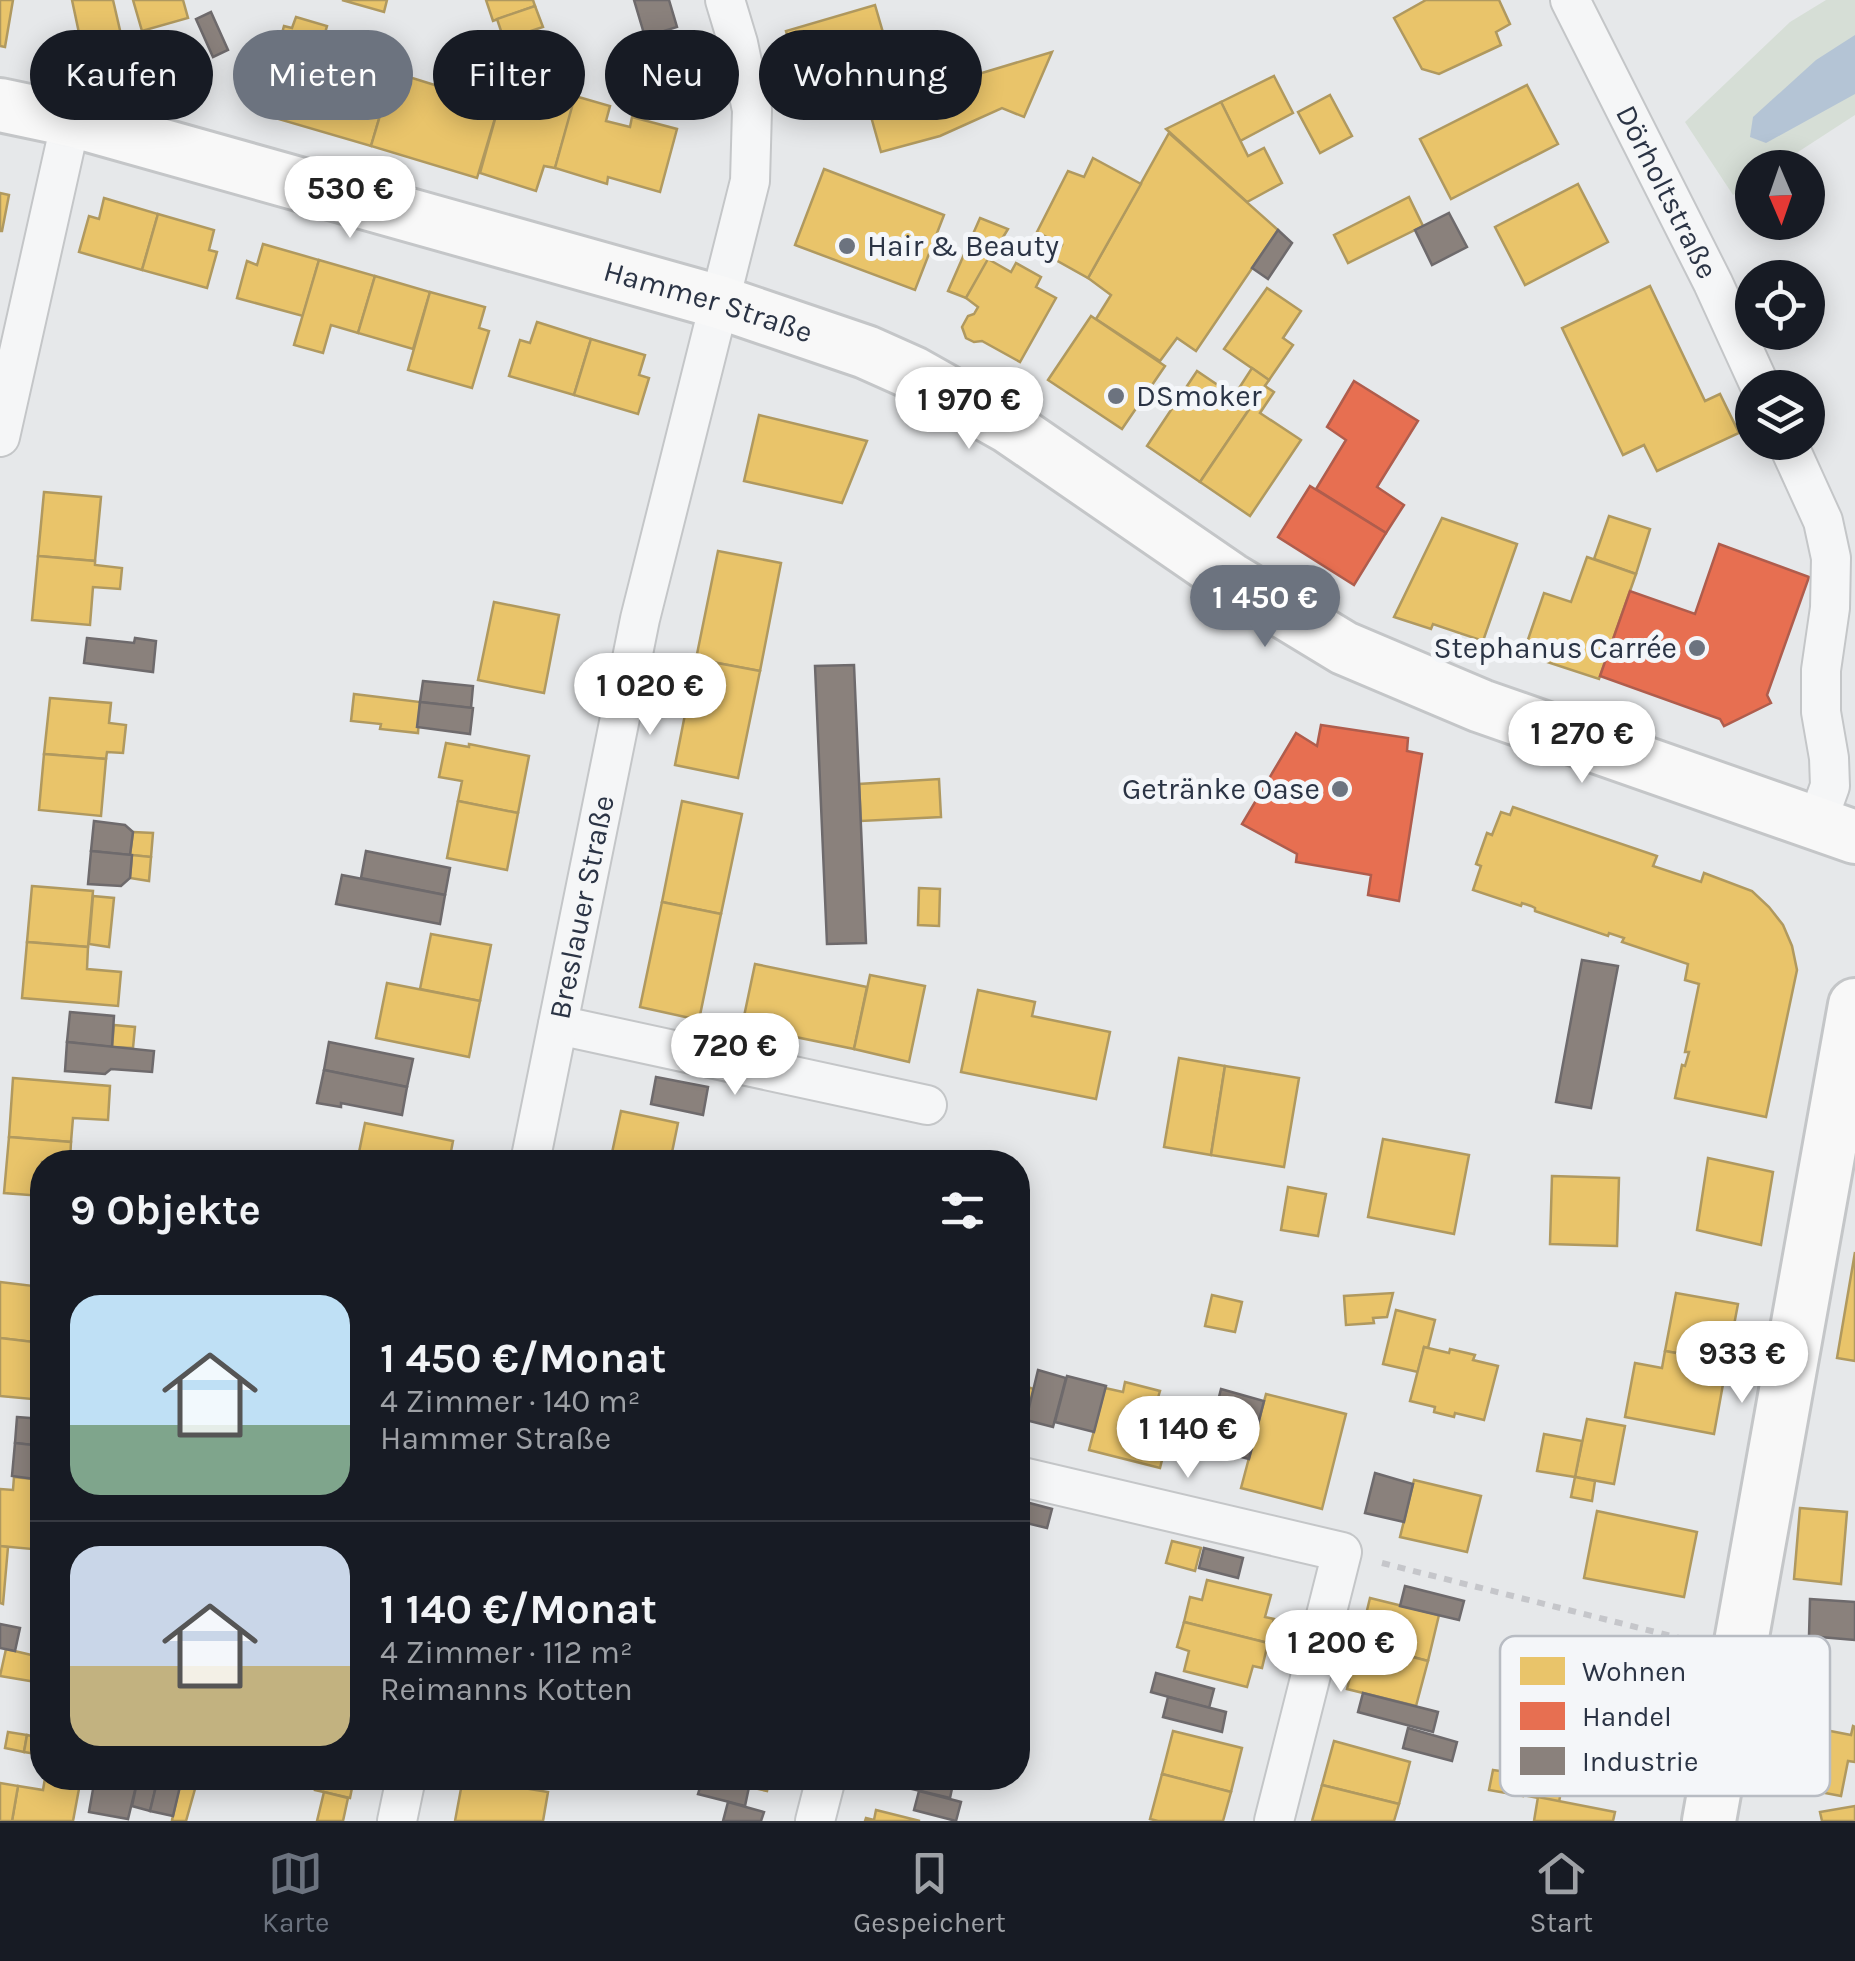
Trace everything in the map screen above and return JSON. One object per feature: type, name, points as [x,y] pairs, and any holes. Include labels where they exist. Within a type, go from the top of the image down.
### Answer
[{"type":"main road","name":"Hammer Straße","points":[[0,104],[30,111]]},
{"type":"main road","name":"Hammer Straße","points":[[71,120],[719,302],[866,352],[913,373],[1009,427],[1230,579],[1344,648],[1481,706],[1836,830]]},
{"type":"main road","points":[[1744,1636],[1855,1005]]},
{"type":"main road","points":[[1709,1821],[1714,1796]]},
{"type":"street","name":"Breslauer Straße","points":[[532,1150],[640,618],[750,181],[752,110],[725,0]]},
{"type":"street","name":"Dörholtstraße","points":[[1570,0],[1754,370]]},
{"type":"street","points":[[0,437],[71,120]]},
{"type":"street","points":[[1795,460],[1823,521],[1832,558],[1822,712],[1836,830]]},
{"type":"street","points":[[558,1025],[927,1104]]},
{"type":"street","points":[[1030,1479],[1342,1552],[1274,1821]]},
{"type":"street","points":[[397,1821],[403,1790]]},
{"type":"street","points":[[814,1821],[823,1790]]},
{"type":"path","points":[[1342,1552],[1667,1636]]},
{"type":"shaded area","points":[[1826,0],[1855,0],[1855,115],[1801,150],[1735,150],[1733,195],[1685,122],[1790,22]]},
{"type":"water","points":[[1855,35],[1855,94],[1766,143],[1750,137],[1753,117],[1816,60]]},
{"type":"building: Wohnen","points":[[0,0],[13,0],[5,47],[0,46]]},
{"type":"building: Wohnen","points":[[72,0],[113,0],[120,30],[78,30]]},
{"type":"building: Wohnen","points":[[133,0],[183,0],[188,18],[142,30]]},
{"type":"building: Wohnen","points":[[342,0],[387,0],[384,12]]},
{"type":"building: Wohnen","points":[[486,0],[533,0],[535,6],[493,21]]},
{"type":"building: Wohnen","points":[[1426,0],[1499,0],[1510,24],[1496,32],[1501,45],[1439,74],[1422,69],[1394,18]]},
{"type":"building: Wohnen","points":[[875,5],[882,30],[789,30]]},
{"type":"building: Wohnen","points":[[535,6],[543,27],[501,30],[497,19]]},
{"type":"building: Wohnen","points":[[296,17],[327,26],[326,30],[283,30],[284,26],[292,28]]},
{"type":"building: Wohnen","points":[[1052,52],[1024,117],[1002,108],[982,117],[982,73]]},
{"type":"building: Wohnen","points":[[1274,76],[1293,113],[1240,141],[1221,102]]},
{"type":"building: Wohnen","points":[[413,78],[433,84],[433,120],[494,120],[477,178],[371,146],[379,120],[413,120]]},
{"type":"building: Wohnen","points":[[1527,85],[1558,144],[1451,199],[1420,139]]},
{"type":"building: Wohnen","points":[[1330,95],[1352,136],[1320,153],[1298,112]]},
{"type":"building: Wohnen","points":[[585,99],[605,105],[606,121],[630,127],[631,120],[643,120],[677,129],[660,192],[608,177],[607,184],[555,168],[568,120],[585,120]]},
{"type":"building: Wohnen","points":[[1221,102],[1248,156],[1264,148],[1282,183],[1247,202],[1166,129]]},
{"type":"building: Wohnen","points":[[282,120],[379,120],[371,146]]},
{"type":"building: Wohnen","points":[[495,120],[569,120],[555,168],[544,166],[536,191],[480,173]]},
{"type":"building: Wohnen","points":[[872,120],[975,120],[940,136],[881,152]]},
{"type":"building: Wohnen","points":[[1169,133],[1278,230],[1196,351],[1177,338],[1160,361],[1096,319],[1111,295],[1088,278]]},
{"type":"building: Wohnen","points":[[1093,158],[1141,184],[1088,278],[1054,259],[1062,245],[1037,232],[1068,171],[1084,177]]},
{"type":"building: Wohnen","points":[[824,169],[944,215],[915,290],[795,245]]},
{"type":"building: Wohnen","points":[[1578,184],[1608,242],[1525,285],[1495,227]]},
{"type":"building: Wohnen","points":[[0,193],[9,195],[2,231],[0,231]]},
{"type":"building: Wohnen","points":[[1409,197],[1423,226],[1348,263],[1334,235]]},
{"type":"building: Wohnen","points":[[104,198],[158,214],[142,270],[79,252],[89,216],[99,219]]},
{"type":"building: Wohnen","points":[[158,214],[214,230],[209,250],[217,252],[207,288],[142,270]]},
{"type":"building: Wohnen","points":[[980,218],[1008,229],[966,298],[948,291]]},
{"type":"building: Wohnen","points":[[263,244],[319,260],[303,316],[237,298],[247,261],[257,265]]},
{"type":"building: Wohnen","points":[[988,259],[1011,272],[1016,263],[1041,277],[1036,287],[1056,298],[1020,362],[982,341],[966,338],[962,327],[978,307],[966,298]]},
{"type":"building: Wohnen","points":[[319,260],[375,276],[358,333],[331,325],[323,353],[294,345]]},
{"type":"building: Wohnen","points":[[375,276],[430,292],[413,349],[358,333]]},
{"type":"building: Wohnen","points":[[1650,286],[1705,401],[1720,394],[1735,425],[1735,435],[1657,471],[1644,445],[1623,455],[1562,328]]},
{"type":"building: Wohnen","points":[[1267,288],[1301,311],[1283,338],[1293,345],[1269,380],[1224,349]]},
{"type":"building: Wohnen","points":[[430,292],[485,307],[479,328],[489,331],[472,388],[408,370]]},
{"type":"building: Wohnen","points":[[1091,316],[1165,366],[1122,429],[1048,380]]},
{"type":"building: Wohnen","points":[[537,322],[591,339],[574,395],[509,376],[520,340],[530,343]]},
{"type":"building: Wohnen","points":[[591,339],[645,355],[639,375],[649,378],[638,414],[574,395]]},
{"type":"building: Wohnen","points":[[1252,368],[1269,380],[1200,482],[1147,446],[1197,371],[1234,396]]},
{"type":"building: Wohnen","points":[[1265,386],[1274,392],[1260,413],[1301,440],[1250,516],[1200,482]]},
{"type":"building: Wohnen","points":[[759,415],[867,441],[842,503],[744,481]]},
{"type":"building: Wohnen","points":[[44,492],[101,497],[95,561],[38,556]]},
{"type":"building: Wohnen","points":[[1609,516],[1650,529],[1636,574],[1594,559]]},
{"type":"building: Wohnen","points":[[1442,518],[1517,544],[1483,641],[1433,624],[1431,629],[1394,617]]},
{"type":"building: Wohnen","points":[[718,551],[781,563],[760,671],[696,659]]},
{"type":"building: Wohnen","points":[[38,556],[95,561],[95,565],[122,568],[120,589],[93,587],[90,625],[32,620]]},
{"type":"building: Wohnen","points":[[1587,557],[1636,574],[1599,679],[1523,654],[1544,593],[1571,602]]},
{"type":"building: Wohnen","points":[[494,602],[559,615],[544,693],[478,680]]},
{"type":"building: Wohnen","points":[[696,659],[760,671],[738,778],[675,765]]},
{"type":"building: Wohnen","points":[[354,694],[420,702],[418,733],[351,721]]},
{"type":"building: Wohnen","points":[[50,698],[111,703],[109,723],[126,725],[123,753],[107,752],[106,759],[44,754]]},
{"type":"building: Wohnen","points":[[446,743],[529,756],[518,813],[458,801],[462,781],[439,777]]},
{"type":"building: Wohnen","points":[[44,754],[106,759],[101,816],[39,810]]},
{"type":"building: Wohnen","points":[[939,779],[941,817],[861,821],[859,784]]},
{"type":"building: Wohnen","points":[[458,801],[518,813],[507,870],[447,858]]},
{"type":"building: Wohnen","points":[[682,801],[742,814],[721,914],[662,902]]},
{"type":"building: Wohnen","points":[[1513,807],[1657,856],[1653,866],[1701,882],[1704,873],[1752,891],[1769,907],[1783,925],[1797,970],[1766,1117],[1675,1098],[1689,1052],[1685,1052],[1699,984],[1685,980],[1688,964],[1622,942],[1624,938],[1473,890],[1481,866],[1476,864],[1487,833],[1492,835],[1501,812],[1510,815]]},
{"type":"building: Wohnen","points":[[133,832],[153,833],[151,857],[130,855]]},
{"type":"building: Wohnen","points":[[132,855],[151,857],[149,881],[130,878]]},
{"type":"building: Wohnen","points":[[32,886],[93,891],[88,947],[27,942]]},
{"type":"building: Wohnen","points":[[919,888],[940,889],[939,926],[918,925]]},
{"type":"building: Wohnen","points":[[93,896],[114,898],[109,947],[89,944]]},
{"type":"building: Wohnen","points":[[662,902],[721,914],[699,1020],[640,1007]]},
{"type":"building: Wohnen","points":[[431,934],[491,945],[480,1001],[420,989]]},
{"type":"building: Wohnen","points":[[27,942],[88,947],[87,969],[121,972],[118,1006],[22,998]]},
{"type":"building: Wohnen","points":[[755,964],[867,987],[854,1049],[742,1026]]},
{"type":"building: Wohnen","points":[[870,975],[925,986],[909,1062],[854,1049]]},
{"type":"building: Wohnen","points":[[387,983],[480,1001],[469,1057],[376,1038]]},
{"type":"building: Wohnen","points":[[978,990],[1035,1002],[1032,1016],[1110,1032],[1096,1099],[961,1072]]},
{"type":"building: Wohnen","points":[[114,1025],[135,1027],[133,1048],[112,1047]]},
{"type":"building: Wohnen","points":[[1179,1058],[1225,1066],[1211,1155],[1164,1147]]},
{"type":"building: Wohnen","points":[[1225,1066],[1299,1078],[1284,1167],[1211,1155]]},
{"type":"building: Wohnen","points":[[13,1078],[110,1086],[108,1120],[73,1118],[71,1142],[9,1137]]},
{"type":"building: Wohnen","points":[[621,1111],[678,1123],[672,1150],[613,1150]]},
{"type":"building: Wohnen","points":[[365,1123],[453,1141],[451,1150],[359,1150]]},
{"type":"building: Wohnen","points":[[9,1137],[71,1142],[71,1150],[30,1150],[30,1195],[4,1193]]},
{"type":"building: Wohnen","points":[[1383,1139],[1469,1155],[1454,1234],[1368,1217]]},
{"type":"building: Wohnen","points":[[1708,1158],[1773,1172],[1761,1245],[1697,1230]]},
{"type":"building: Wohnen","points":[[1552,1176],[1619,1178],[1617,1246],[1550,1244]]},
{"type":"building: Wohnen","points":[[1288,1187],[1326,1194],[1318,1236],[1281,1230]]},
{"type":"building: Wohnen","points":[[1855,1252],[1855,1361],[1837,1358]]},
{"type":"building: Wohnen","points":[[0,1282],[30,1286],[30,1342],[0,1338]]},
{"type":"building: Wohnen","points":[[1393,1293],[1387,1317],[1373,1318],[1374,1323],[1346,1325],[1344,1296]]},
{"type":"building: Wohnen","points":[[1676,1293],[1738,1304],[1727,1362],[1665,1351]]},
{"type":"building: Wohnen","points":[[1212,1295],[1242,1302],[1235,1332],[1205,1326]]},
{"type":"building: Wohnen","points":[[1396,1310],[1435,1320],[1418,1372],[1383,1364]]},
{"type":"building: Wohnen","points":[[0,1338],[30,1342],[30,1399],[0,1396]]},
{"type":"building: Wohnen","points":[[1424,1347],[1475,1355],[1473,1360],[1498,1366],[1484,1420],[1434,1412],[1435,1407],[1410,1401]]},
{"type":"building: Wohnen","points":[[1665,1351],[1727,1362],[1714,1434],[1625,1417],[1635,1363],[1662,1368]]},
{"type":"building: Wohnen","points":[[1125,1382],[1160,1391],[1157,1401],[1176,1405],[1160,1468],[1089,1450],[1105,1388],[1123,1392]]},
{"type":"building: Wohnen","points":[[1266,1394],[1346,1414],[1322,1509],[1241,1488]]},
{"type":"building: Wohnen","points":[[1587,1419],[1625,1426],[1614,1484],[1575,1477]]},
{"type":"building: Wohnen","points":[[1544,1434],[1582,1441],[1575,1477],[1537,1471]]},
{"type":"building: Wohnen","points":[[14,1477],[30,1479],[30,1549],[0,1546],[0,1489],[13,1490]]},
{"type":"building: Wohnen","points":[[1575,1477],[1595,1481],[1592,1501],[1571,1497]]},
{"type":"building: Wohnen","points":[[1414,1480],[1481,1496],[1467,1552],[1400,1537]]},
{"type":"building: Wohnen","points":[[1800,1508],[1847,1512],[1841,1584],[1794,1579]]},
{"type":"building: Wohnen","points":[[1597,1511],[1697,1532],[1684,1597],[1584,1578]]},
{"type":"building: Wohnen","points":[[1172,1541],[1201,1548],[1195,1571],[1166,1563]]},
{"type":"building: Wohnen","points":[[0,1546],[8,1547],[3,1604],[0,1603]]},
{"type":"building: Wohnen","points":[[1207,1580],[1271,1595],[1265,1617],[1274,1619],[1268,1643],[1184,1622],[1190,1597],[1202,1600]]},
{"type":"building: Wohnen","points":[[1370,1598],[1439,1615],[1428,1661],[1359,1643]]},
{"type":"building: Wohnen","points":[[1184,1622],[1268,1643],[1262,1668],[1253,1666],[1247,1687],[1184,1671],[1189,1651],[1177,1647]]},
{"type":"building: Wohnen","points":[[1359,1643],[1428,1661],[1416,1706],[1347,1689]]},
{"type":"building: Wohnen","points":[[6,1649],[30,1655],[30,1681],[0,1676]]},
{"type":"building: Wohnen","points":[[1853,1726],[1855,1762],[1848,1761],[1841,1796],[1830,1794],[1830,1731],[1851,1735]]},
{"type":"building: Wohnen","points":[[1173,1731],[1242,1748],[1231,1792],[1162,1774]]},
{"type":"building: Wohnen","points":[[8,1732],[27,1735],[24,1752],[5,1748]]},
{"type":"building: Wohnen","points":[[27,1735],[30,1736],[30,1753],[24,1752]]},
{"type":"building: Wohnen","points":[[1334,1741],[1410,1762],[1399,1804],[1322,1785]]},
{"type":"building: Wohnen","points":[[1493,1770],[1500,1771],[1500,1792],[1489,1790]]},
{"type":"building: Wohnen","points":[[1162,1774],[1231,1792],[1223,1821],[1150,1819]]},
{"type":"building: Wohnen","points":[[0,1783],[18,1786],[12,1821],[0,1821]]},
{"type":"building: Wohnen","points":[[1322,1785],[1399,1804],[1394,1821],[1312,1821]]},
{"type":"building: Wohnen","points":[[18,1786],[30,1790],[79,1790],[73,1821],[12,1821]]},
{"type":"building: Wohnen","points":[[179,1790],[195,1790],[186,1821],[172,1820]]},
{"type":"building: Wohnen","points":[[315,1790],[352,1790],[350,1798]]},
{"type":"building: Wohnen","points":[[461,1790],[548,1792],[543,1821],[455,1821]]},
{"type":"building: Wohnen","points":[[324,1792],[348,1798],[343,1821],[317,1821]]},
{"type":"building: Wohnen","points":[[1528,1796],[1560,1796],[1559,1802]]},
{"type":"building: Wohnen","points":[[1538,1797],[1615,1812],[1613,1821],[1534,1821]]},
{"type":"building: Wohnen","points":[[1855,1806],[1855,1821],[1822,1821],[1820,1812]]},
{"type":"building: Wohnen","points":[[876,1810],[920,1821],[865,1821],[874,1820]]},
{"type":"building: Handel","points":[[1354,381],[1418,421],[1377,487],[1404,505],[1386,533],[1316,489],[1346,440],[1327,427]]},
{"type":"building: Handel","points":[[1310,486],[1386,533],[1354,585],[1278,537]]},
{"type":"building: Handel","name":"Stephanus Carrée","points":[[1719,544],[1809,577],[1767,695],[1771,703],[1724,726],[1720,719],[1600,676],[1630,591],[1695,614]]},
{"type":"building: Handel","name":"Getränke Oase","points":[[1321,725],[1408,738],[1407,751],[1422,754],[1399,901],[1368,895],[1371,875],[1296,862],[1297,854],[1242,824],[1296,733],[1317,746]]},
{"type":"building: Industrie","points":[[634,0],[669,0],[677,27],[643,30]]},
{"type":"building: Industrie","points":[[211,12],[228,50],[213,57],[213,30],[201,30],[196,19]]},
{"type":"building: Industrie","points":[[1449,213],[1467,247],[1432,265],[1415,230]]},
{"type":"building: Industrie","points":[[1278,230],[1292,243],[1268,279],[1252,268]]},
{"type":"building: Industrie","points":[[87,638],[156,641],[153,672],[84,663]]},
{"type":"building: Industrie","points":[[854,665],[866,943],[827,944],[815,666]]},
{"type":"building: Industrie","points":[[423,681],[473,686],[471,708],[420,702]]},
{"type":"building: Industrie","points":[[420,702],[473,708],[470,734],[417,727]]},
{"type":"building: Industrie","points":[[94,821],[125,825],[133,832],[130,855],[91,851]]},
{"type":"building: Industrie","points":[[91,851],[132,855],[130,878],[121,886],[88,884]]},
{"type":"building: Industrie","points":[[366,851],[450,868],[445,895],[361,878]]},
{"type":"building: Industrie","points":[[342,875],[445,895],[440,924],[336,904]]},
{"type":"building: Industrie","points":[[1582,960],[1618,966],[1591,1108],[1556,1102]]},
{"type":"building: Industrie","points":[[70,1012],[114,1016],[112,1047],[67,1042]]},
{"type":"building: Industrie","points":[[67,1042],[154,1051],[152,1072],[65,1071]]},
{"type":"building: Industrie","points":[[329,1042],[413,1059],[407,1087],[324,1070]]},
{"type":"building: Industrie","points":[[324,1070],[407,1087],[402,1115],[341,1103],[341,1107],[317,1103]]},
{"type":"building: Industrie","points":[[656,1077],[708,1087],[703,1115],[651,1104]]},
{"type":"building: Industrie","points":[[1038,1370],[1066,1378],[1053,1427],[1030,1421]]},
{"type":"building: Industrie","points":[[1067,1376],[1106,1386],[1094,1432],[1055,1422]]},
{"type":"building: Industrie","points":[[1221,1389],[1264,1401],[1249,1459],[1206,1448]]},
{"type":"building: Industrie","points":[[17,1417],[30,1418],[30,1445],[15,1443]]},
{"type":"building: Industrie","points":[[15,1443],[30,1445],[30,1478],[12,1476]]},
{"type":"building: Industrie","points":[[1375,1473],[1413,1484],[1404,1522],[1365,1513]]},
{"type":"building: Industrie","points":[[1030,1503],[1052,1509],[1047,1528],[1030,1524]]},
{"type":"building: Industrie","points":[[1204,1548],[1243,1558],[1238,1578],[1199,1568]]},
{"type":"building: Industrie","points":[[1405,1586],[1464,1601],[1459,1620],[1400,1606]]},
{"type":"building: Industrie","points":[[1810,1599],[1855,1602],[1855,1640],[1809,1636]]},
{"type":"building: Industrie","points":[[0,1624],[20,1628],[15,1651],[0,1648]]},
{"type":"building: Industrie","points":[[1156,1673],[1214,1689],[1209,1708],[1151,1692]]},
{"type":"building: Industrie","points":[[1363,1693],[1438,1712],[1433,1732],[1358,1712]]},
{"type":"building: Industrie","points":[[1168,1697],[1226,1712],[1222,1732],[1163,1717]]},
{"type":"building: Industrie","points":[[1408,1728],[1457,1742],[1452,1761],[1403,1748]]},
{"type":"building: Industrie","points":[[93,1790],[135,1790],[128,1819],[89,1812]]},
{"type":"building: Industrie","points":[[135,1790],[155,1790],[150,1811],[132,1806]]},
{"type":"building: Industrie","points":[[155,1790],[179,1790],[173,1816],[150,1811]]},
{"type":"building: Industrie","points":[[699,1790],[748,1790],[745,1806],[698,1794]]},
{"type":"building: Industrie","points":[[916,1790],[952,1790],[950,1798]]},
{"type":"building: Industrie","points":[[919,1791],[961,1802],[956,1821],[914,1810]]},
{"type":"building: Industrie","points":[[728,1802],[764,1812],[761,1821],[723,1821]]},
{"type":"place","name":"Hair & Beauty","points":[[847,246]]},
{"type":"place","name":"DSmoker","points":[[1116,396]]},
{"type":"place","name":"Stephanus Carrée","points":[[1697,648]]},
{"type":"place","name":"Getränke Oase","points":[[1340,789]]}]
